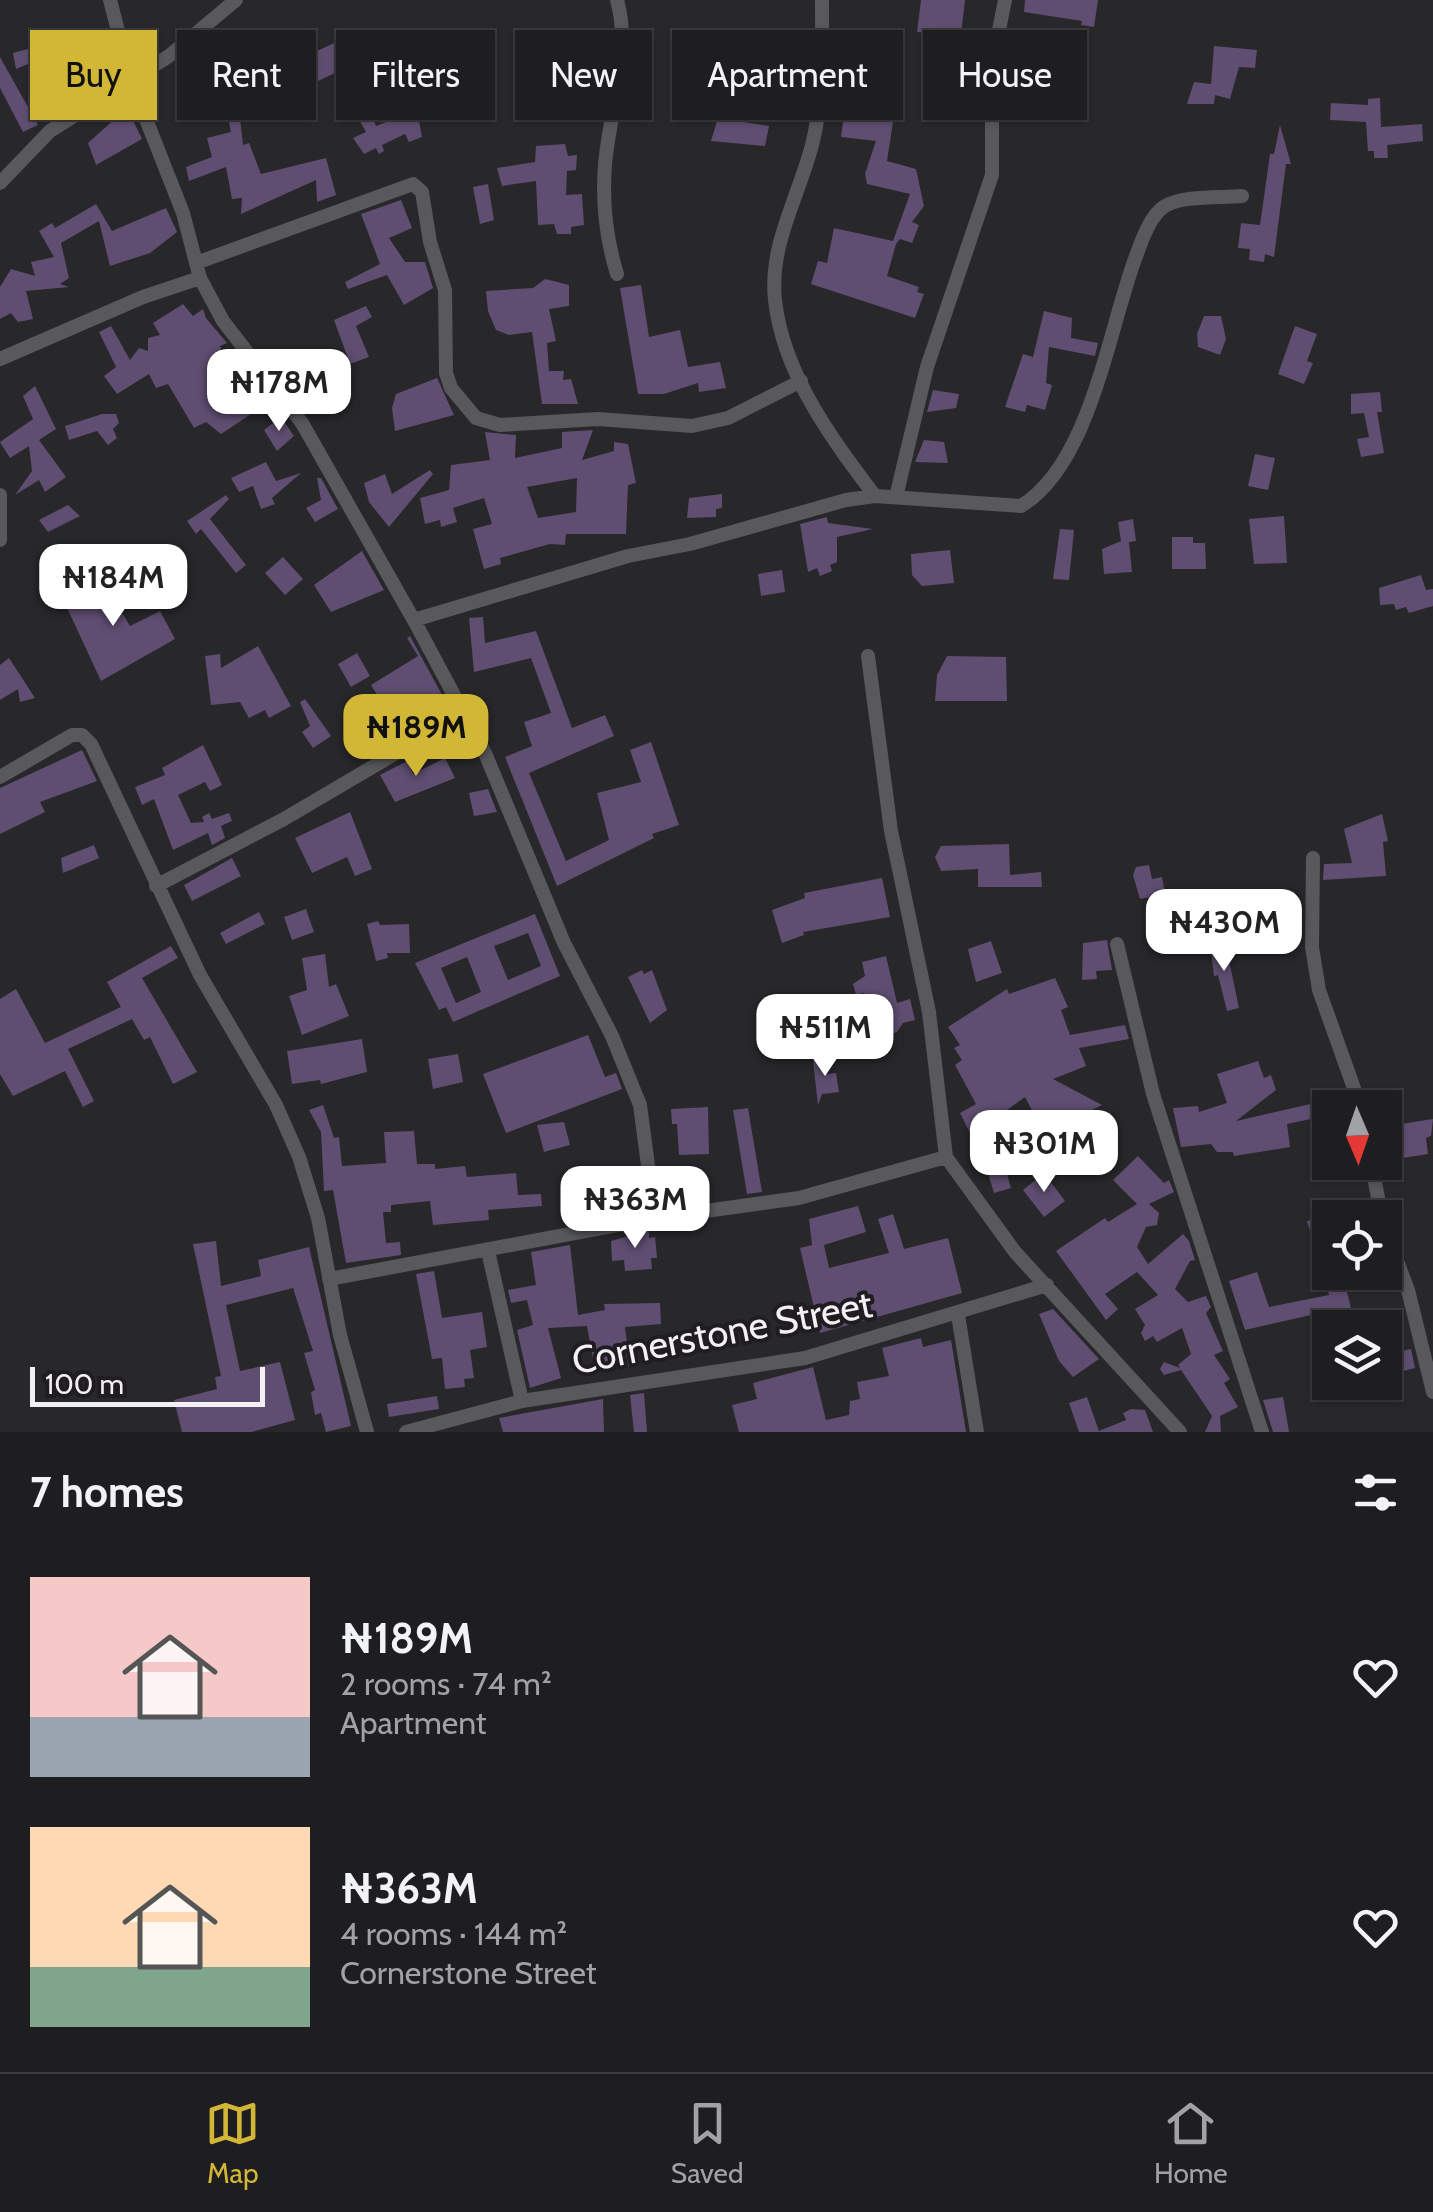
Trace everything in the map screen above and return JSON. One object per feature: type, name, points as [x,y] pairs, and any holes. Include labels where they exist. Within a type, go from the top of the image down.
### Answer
[{"type":"street","points":[[110,0],[118,30]]},
{"type":"street","points":[[157,61],[236,0]]},
{"type":"street","points":[[617,0],[618,68],[604,168],[607,244],[617,274]]},
{"type":"street","points":[[822,0],[819,96],[812,146],[784,225],[776,266],[775,303],[816,414],[875,496]]},
{"type":"street","points":[[896,498],[927,368],[992,175],[992,65],[1005,0]]},
{"type":"street","points":[[0,183],[50,132],[69,120]]},
{"type":"street","points":[[146,120],[183,213],[198,270],[223,321],[302,422],[464,713],[640,1105],[656,1218]]},
{"type":"street","points":[[0,359],[198,270],[413,184],[422,192],[430,242],[444,290],[446,374],[451,388],[476,418],[500,425],[598,419],[692,426],[728,418],[802,381]]},
{"type":"street","points":[[414,620],[628,556],[875,496],[1014,506],[1034,498],[1087,420],[1118,304],[1157,213],[1174,202],[1242,196]]},
{"type":"street","points":[[0,495],[0,540]]},
{"type":"street","points":[[868,656],[890,831],[929,1012],[946,1157],[1015,1252],[1180,1432]]},
{"type":"street","points":[[156,886],[284,819],[464,713]]},
{"type":"street","points":[[0,776],[56,742],[82,735],[91,744],[200,975],[276,1105],[318,1218],[367,1432]]},
{"type":"street","points":[[1313,858],[1312,947],[1320,990],[1355,1090]]},
{"type":"street","points":[[1116,944],[1154,1094],[1262,1432]]},
{"type":"street","points":[[330,1279],[656,1218],[799,1198],[946,1157]]},
{"type":"street","points":[[488,1251],[522,1401]]},
{"type":"street","points":[[1402,1274],[1433,1392]]},
{"type":"street","name":"Cornerstone Street","points":[[406,1432],[522,1401],[805,1358],[1047,1286]]},
{"type":"street","points":[[958,1314],[977,1432]]},
{"type":"building","points":[[921,0],[965,0],[962,30],[917,32]]},
{"type":"building","points":[[1025,0],[1098,0],[1094,27],[1081,25],[1082,21],[1024,12]]},
{"type":"building","points":[[336,42],[336,73],[316,82],[316,51]]},
{"type":"building","points":[[1214,46],[1257,50],[1255,68],[1239,67],[1230,99],[1215,95],[1214,104],[1187,104],[1194,82],[1211,84]]},
{"type":"building","points":[[30,48],[30,63],[16,69],[13,53]]},
{"type":"building","points":[[0,57],[30,111],[30,120],[38,125],[23,132],[0,88]]},
{"type":"building","points":[[1380,98],[1381,127],[1422,124],[1423,141],[1387,145],[1388,158],[1374,158],[1374,151],[1368,151],[1366,122],[1330,120],[1331,103],[1368,105],[1368,99]]},
{"type":"building","points":[[114,120],[133,120],[142,139],[96,165],[88,143]]},
{"type":"building","points":[[228,120],[240,120],[243,145],[249,143],[261,174],[326,158],[336,195],[317,202],[316,180],[241,214],[242,198],[232,199],[226,167],[189,181],[186,167],[212,157],[207,138],[231,132]]},
{"type":"building","points":[[359,120],[374,120],[376,126],[391,120],[419,120],[422,137],[409,142],[405,134],[382,145],[384,151],[379,154],[376,148],[364,154],[353,138],[366,132]]},
{"type":"building","points":[[717,120],[769,126],[765,146],[711,141]]},
{"type":"building","points":[[843,120],[893,122],[887,161],[916,169],[924,206],[912,222],[919,225],[912,243],[900,239],[896,244],[887,276],[919,287],[917,292],[924,294],[915,318],[811,284],[818,261],[827,263],[834,228],[893,241],[910,194],[867,184],[865,174],[876,141],[841,137]]},
{"type":"building","points":[[1280,125],[1291,164],[1286,164],[1274,257],[1265,254],[1264,262],[1249,260],[1250,249],[1238,248],[1241,223],[1260,225],[1270,154],[1274,154]]},
{"type":"building","points":[[565,144],[568,156],[577,155],[576,170],[567,171],[566,195],[582,194],[584,225],[571,227],[571,234],[557,234],[554,224],[538,225],[536,181],[502,186],[497,168],[535,162],[536,146]]},
{"type":"building","points":[[488,184],[494,220],[480,224],[473,187]]},
{"type":"building","points":[[401,200],[412,228],[389,238],[405,262],[425,262],[433,288],[404,305],[387,275],[348,289],[345,282],[380,264],[361,214]]},
{"type":"building","points":[[96,204],[112,231],[166,208],[177,232],[150,253],[110,266],[99,221],[61,243],[69,278],[60,284],[69,287],[26,291],[33,319],[18,322],[11,313],[0,319],[0,287],[11,269],[35,276],[31,262],[54,257],[39,231],[52,223],[55,228]]},
{"type":"building","points":[[545,279],[569,285],[569,306],[549,309],[556,341],[547,343],[549,371],[564,371],[563,380],[571,379],[578,404],[542,404],[532,332],[509,335],[496,330],[488,311],[486,291],[533,288]]},
{"type":"building","points":[[641,285],[649,337],[680,330],[688,367],[720,362],[726,388],[699,392],[698,383],[664,394],[638,394],[620,288]]},
{"type":"building","points":[[183,304],[193,316],[203,309],[227,343],[220,346],[231,374],[223,415],[251,394],[260,408],[221,434],[206,422],[194,428],[168,384],[156,388],[149,374],[117,394],[104,376],[116,367],[99,332],[111,326],[130,360],[139,348],[148,351],[148,338],[160,335],[153,323]]},
{"type":"building","points":[[366,306],[372,317],[356,326],[369,357],[350,364],[334,320]]},
{"type":"building","points":[[1044,311],[1072,318],[1071,338],[1098,343],[1095,356],[1049,347],[1046,383],[1052,385],[1045,410],[1027,405],[1025,412],[1005,407],[1023,354],[1033,357]]},
{"type":"building","points":[[1204,316],[1221,316],[1226,339],[1220,355],[1198,347],[1197,334]]},
{"type":"building","points":[[1295,326],[1317,334],[1307,361],[1313,363],[1304,384],[1278,374]]},
{"type":"building","points":[[437,378],[454,415],[395,431],[392,408],[396,394]]},
{"type":"building","points":[[337,381],[350,394],[312,408],[299,394]]},
{"type":"building","points":[[35,386],[56,429],[39,440],[66,477],[45,492],[39,480],[15,495],[32,471],[29,446],[10,458],[0,442],[33,419],[23,396]]},
{"type":"building","points":[[933,390],[959,394],[956,408],[927,412]]},
{"type":"building","points":[[1380,392],[1382,412],[1377,412],[1384,453],[1361,457],[1357,439],[1369,437],[1364,413],[1351,414],[1351,394]]},
{"type":"building","points":[[102,414],[116,414],[119,423],[113,429],[117,438],[108,445],[97,431],[69,440],[65,426]]},
{"type":"building","points":[[281,417],[294,436],[277,451],[264,430]]},
{"type":"building","points":[[593,430],[582,460],[614,451],[614,442],[628,444],[636,483],[628,485],[626,534],[566,534],[565,545],[550,544],[500,558],[501,564],[484,569],[473,529],[492,524],[484,498],[453,508],[457,522],[441,527],[440,520],[425,524],[420,498],[449,490],[451,465],[490,460],[485,432],[516,435],[515,458],[562,448],[562,432]],"holes":[[[577,478],[576,512],[538,518],[527,487]]]},
{"type":"building","points":[[924,440],[944,442],[948,463],[915,462]]},
{"type":"building","points":[[1255,454],[1275,458],[1268,490],[1248,486]]},
{"type":"building","points":[[266,462],[276,481],[301,473],[272,498],[275,504],[261,509],[253,486],[239,492],[231,478]]},
{"type":"building","points":[[430,470],[433,474],[389,527],[369,502],[364,483],[385,474],[392,494]]},
{"type":"building","points":[[317,478],[321,478],[338,509],[315,522],[306,508],[321,500]]},
{"type":"building","points":[[722,494],[722,508],[716,509],[716,517],[687,518],[689,498]]},
{"type":"building","points":[[226,495],[229,499],[210,519],[246,565],[236,573],[201,529],[196,534],[187,521]]},
{"type":"building","points":[[68,505],[80,516],[48,532],[39,520]]},
{"type":"building","points":[[1284,516],[1287,563],[1254,564],[1249,519]]},
{"type":"building","points":[[827,517],[828,523],[873,529],[837,537],[837,562],[830,565],[832,571],[820,576],[817,568],[808,572],[800,524]]},
{"type":"building","points":[[1133,519],[1136,541],[1129,542],[1132,572],[1104,574],[1102,549],[1121,541],[1118,522]]},
{"type":"building","points":[[1060,529],[1074,530],[1069,580],[1053,579]]},
{"type":"building","points":[[1172,537],[1193,537],[1193,543],[1205,543],[1206,569],[1172,569]]},
{"type":"building","points":[[950,550],[954,583],[922,586],[912,575],[911,554]]},
{"type":"building","points":[[362,551],[384,590],[331,612],[314,585]]},
{"type":"building","points":[[283,557],[303,579],[285,595],[265,573]]},
{"type":"building","points":[[782,570],[785,592],[761,596],[758,574]]},
{"type":"building","points":[[103,572],[113,587],[108,590],[130,626],[160,611],[175,639],[101,681],[63,599]]},
{"type":"building","points":[[1421,575],[1426,590],[1433,589],[1433,606],[1409,613],[1406,607],[1396,610],[1394,604],[1380,605],[1379,588]]},
{"type":"building","points":[[483,617],[485,643],[536,631],[572,728],[605,715],[614,736],[529,773],[566,861],[609,840],[597,793],[641,782],[630,750],[651,742],[679,825],[652,834],[654,838],[557,886],[505,757],[532,746],[524,722],[551,713],[531,658],[474,672],[469,618]]},
{"type":"building","points":[[410,636],[448,706],[413,725],[394,694],[381,701],[371,685],[418,656],[407,638]]},
{"type":"building","points":[[258,646],[291,706],[269,718],[265,710],[249,718],[240,702],[211,705],[205,656],[220,654],[221,668]]},
{"type":"building","points":[[357,653],[370,676],[351,687],[338,664]]},
{"type":"building","points":[[947,656],[1006,657],[1007,701],[935,701],[937,675]]},
{"type":"building","points":[[9,658],[35,698],[20,702],[18,689],[0,700],[0,665]]},
{"type":"building","points":[[305,699],[331,736],[313,748],[302,732],[310,726],[300,702]]},
{"type":"building","points":[[203,745],[222,785],[210,791],[205,782],[178,795],[191,823],[204,822],[202,817],[209,813],[212,819],[229,813],[232,821],[221,826],[225,838],[212,845],[208,833],[173,850],[154,799],[142,805],[135,787],[165,775],[162,768]]},
{"type":"building","points":[[82,750],[97,781],[40,802],[45,812],[0,834],[0,788]]},
{"type":"building","points":[[445,758],[455,778],[395,802],[380,775],[407,761],[413,774]]},
{"type":"building","points":[[488,789],[497,812],[474,816],[469,793]]},
{"type":"building","points":[[350,812],[372,869],[355,876],[347,857],[312,873],[295,838]]},
{"type":"building","points":[[1382,814],[1388,841],[1383,842],[1386,876],[1323,880],[1324,864],[1352,863],[1344,829]]},
{"type":"building","points":[[1009,844],[1010,875],[1041,872],[1042,887],[978,887],[978,869],[941,871],[935,857],[941,846]]},
{"type":"building","points":[[94,845],[99,858],[63,873],[61,858]]},
{"type":"building","points":[[232,858],[241,876],[192,901],[184,885]]},
{"type":"building","points":[[1149,865],[1152,879],[1162,877],[1165,894],[1140,899],[1133,875],[1136,867]]},
{"type":"building","points":[[882,878],[890,917],[803,932],[804,935],[782,943],[772,910],[805,898],[804,893]]},
{"type":"building","points":[[306,909],[314,932],[292,940],[284,917]]},
{"type":"building","points":[[259,912],[265,924],[226,944],[220,933]]},
{"type":"building","points":[[535,914],[560,976],[453,1022],[446,1007],[439,1010],[415,963]],"holes":[[[528,933],[541,966],[508,980],[494,946]],[[467,957],[481,992],[456,1003],[441,968]]]},
{"type":"building","points":[[378,921],[380,925],[409,924],[410,953],[387,953],[388,958],[376,961],[367,924]]},
{"type":"building","points":[[1107,940],[1112,970],[1096,971],[1097,979],[1082,980],[1083,943]]},
{"type":"building","points":[[991,941],[1002,973],[976,982],[968,949]]},
{"type":"building","points":[[1225,941],[1239,1008],[1227,1011],[1218,975],[1214,976],[1210,943]]},
{"type":"building","points":[[171,946],[178,958],[142,978],[197,1072],[173,1084],[150,1037],[144,1040],[132,1019],[68,1049],[94,1101],[83,1107],[65,1071],[13,1096],[0,1074],[0,999],[16,989],[45,1043],[121,1007],[107,982]]},
{"type":"building","points":[[325,954],[329,987],[336,984],[349,1016],[302,1035],[289,996],[307,990],[302,958]]},
{"type":"building","points":[[886,956],[897,1003],[910,999],[915,1020],[903,1023],[897,1032],[871,1042],[865,1038],[853,1047],[840,1040],[837,1024],[869,1015],[864,993],[856,995],[853,984],[865,976],[862,962]]},
{"type":"building","points":[[642,970],[644,974],[652,970],[667,1010],[650,1023],[628,977]]},
{"type":"building","points":[[1055,978],[1068,1007],[1061,1010],[1070,1035],[1125,1025],[1129,1039],[1079,1048],[1086,1066],[1053,1079],[1102,1105],[1092,1110],[1102,1128],[1071,1145],[1042,1130],[1025,1097],[982,1128],[1003,1160],[1011,1188],[994,1193],[985,1163],[960,1113],[976,1104],[955,1065],[962,1060],[954,1048],[960,1045],[948,1027],[1007,989],[1009,994]]},
{"type":"building","points":[[588,1035],[605,1077],[616,1073],[622,1089],[506,1133],[483,1074]]},
{"type":"building","points":[[362,1039],[367,1072],[321,1084],[320,1080],[292,1084],[287,1051]]},
{"type":"building","points":[[458,1054],[463,1082],[433,1089],[428,1059]]},
{"type":"building","points":[[831,1059],[827,1074],[836,1073],[839,1092],[822,1094],[818,1105],[813,1061]]},
{"type":"building","points":[[1258,1061],[1264,1078],[1271,1075],[1276,1090],[1236,1121],[1312,1104],[1312,1119],[1287,1124],[1290,1147],[1234,1156],[1233,1152],[1217,1152],[1211,1144],[1181,1147],[1173,1108],[1198,1106],[1199,1112],[1227,1103],[1217,1074]]},
{"type":"building","points":[[323,1105],[334,1138],[339,1137],[342,1166],[386,1163],[384,1132],[414,1131],[417,1164],[435,1164],[435,1169],[465,1166],[467,1177],[516,1173],[518,1195],[541,1194],[542,1206],[488,1210],[489,1220],[433,1225],[430,1201],[391,1205],[391,1212],[383,1212],[386,1243],[400,1242],[401,1255],[346,1263],[333,1190],[324,1191],[321,1132],[309,1110]]},
{"type":"building","points":[[708,1107],[709,1154],[679,1155],[677,1124],[672,1124],[671,1109]]},
{"type":"building","points":[[748,1108],[762,1192],[747,1194],[733,1110]]},
{"type":"building","points":[[1433,1119],[1431,1136],[1426,1138],[1428,1154],[1403,1158],[1402,1124]]},
{"type":"building","points":[[564,1122],[570,1145],[544,1152],[537,1125]]},
{"type":"building","points":[[1138,1156],[1164,1183],[1169,1180],[1174,1192],[1149,1204],[1159,1213],[1157,1225],[1146,1227],[1137,1247],[1148,1264],[1183,1234],[1189,1241],[1195,1260],[1190,1261],[1175,1289],[1188,1302],[1206,1296],[1211,1307],[1206,1313],[1223,1351],[1214,1355],[1230,1379],[1224,1383],[1238,1407],[1220,1416],[1221,1432],[1205,1432],[1212,1416],[1181,1370],[1164,1375],[1160,1369],[1164,1362],[1180,1368],[1178,1365],[1191,1354],[1182,1328],[1157,1342],[1153,1336],[1145,1341],[1141,1333],[1145,1325],[1135,1309],[1158,1295],[1137,1272],[1105,1294],[1118,1309],[1106,1320],[1056,1251],[1105,1218],[1108,1222],[1137,1204],[1113,1180]]},
{"type":"building","points":[[1044,1173],[1065,1201],[1044,1217],[1023,1190]]},
{"type":"building","points":[[858,1206],[866,1232],[824,1245],[829,1268],[889,1253],[878,1219],[893,1214],[904,1249],[948,1238],[962,1293],[820,1333],[800,1248],[812,1245],[809,1219]]},
{"type":"building","points":[[649,1230],[649,1238],[655,1237],[657,1258],[651,1258],[652,1269],[625,1271],[624,1260],[612,1261],[611,1241]]},
{"type":"building","points":[[216,1241],[221,1286],[261,1276],[258,1260],[309,1247],[351,1426],[326,1432],[321,1413],[315,1415],[311,1392],[315,1390],[304,1353],[313,1351],[293,1288],[226,1305],[240,1371],[280,1362],[295,1420],[251,1432],[182,1432],[174,1400],[217,1389],[215,1377],[221,1376],[193,1244]]},
{"type":"building","points":[[570,1245],[578,1315],[605,1310],[604,1304],[660,1303],[661,1324],[625,1327],[630,1366],[612,1368],[612,1361],[594,1364],[587,1326],[548,1328],[561,1378],[530,1388],[517,1330],[533,1325],[527,1300],[511,1303],[508,1290],[536,1285],[531,1252]]},
{"type":"building","points":[[434,1271],[442,1318],[482,1312],[487,1347],[470,1350],[474,1378],[464,1379],[465,1387],[445,1389],[442,1358],[432,1359],[416,1274]]},
{"type":"building","points":[[1257,1272],[1269,1307],[1329,1295],[1328,1290],[1346,1290],[1352,1310],[1312,1310],[1312,1315],[1245,1330],[1229,1281]]},
{"type":"building","points":[[1053,1309],[1099,1359],[1073,1377],[1059,1361],[1039,1314]]},
{"type":"building","points":[[921,1338],[923,1347],[951,1340],[966,1432],[739,1432],[732,1405],[757,1399],[753,1383],[813,1367],[826,1420],[849,1415],[850,1401],[860,1399],[857,1382],[889,1376],[882,1348]]},
{"type":"building","points":[[1411,1349],[1415,1368],[1402,1371],[1402,1351]]},
{"type":"building","points":[[644,1393],[647,1432],[634,1432],[630,1395]]},
{"type":"building","points":[[437,1396],[439,1409],[389,1417],[387,1404]]},
{"type":"building","points":[[1087,1397],[1099,1431],[1126,1420],[1123,1413],[1131,1409],[1145,1410],[1153,1432],[1079,1432],[1069,1403]]},
{"type":"building","points":[[1283,1397],[1289,1432],[1273,1432],[1263,1400]]},
{"type":"building","points":[[603,1399],[604,1432],[503,1432],[499,1418]]}]
